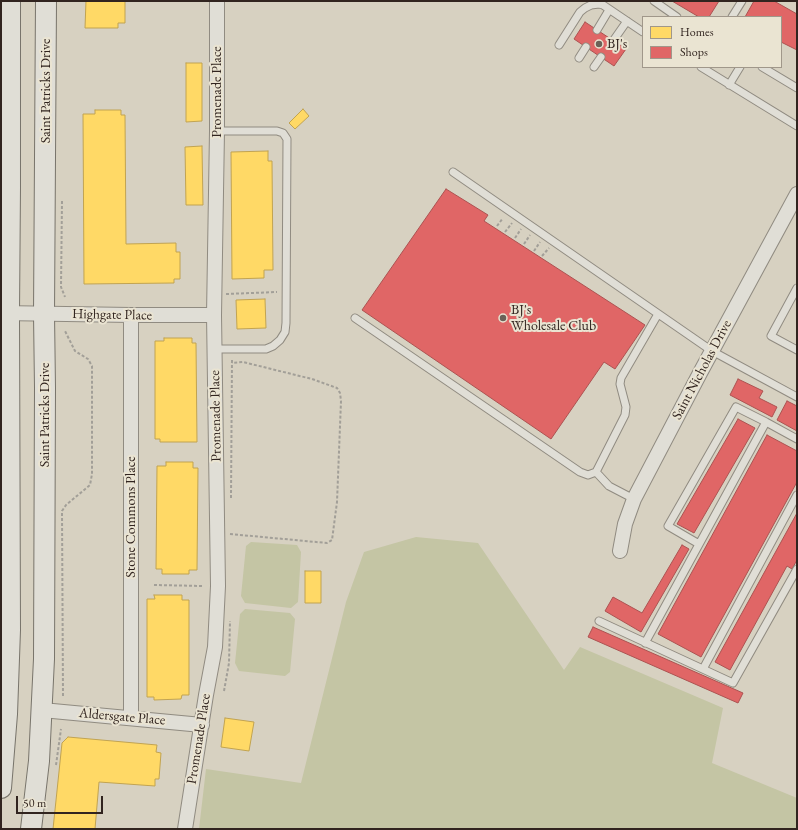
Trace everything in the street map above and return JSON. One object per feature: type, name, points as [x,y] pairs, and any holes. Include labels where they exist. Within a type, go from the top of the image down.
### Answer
[{"type":"main road","points":[[1,788],[7,707],[10,630],[5,313],[10,187],[10,1]]},
{"type":"main road","name":"Saint Patricks Drive","points":[[31,829],[39,761],[44,659],[46,1]]},
{"type":"street","name":"Promenade Place","points":[[186,829],[206,695],[215,647],[218,586],[214,315],[217,131],[217,1]]},
{"type":"street","name":"Saint Nicholas Drive","points":[[620,551],[625,524],[634,499],[797,194]]},
{"type":"street","name":"Highgate Place","points":[[5,313],[214,315]]},
{"type":"street","name":"Stone Commons Place","points":[[131,315],[131,718]]},
{"type":"street","name":"Aldersgate Place","points":[[42,710],[202,725]]},
{"type":"lane","points":[[654,1],[676,16]]},
{"type":"lane","points":[[733,16],[742,1]]},
{"type":"lane","points":[[559,45],[575,18],[580,12],[591,5],[603,5],[642,31]]},
{"type":"lane","points":[[597,30],[609,10]]},
{"type":"lane","points":[[613,40],[627,21]]},
{"type":"lane","points":[[579,58],[586,47]]},
{"type":"lane","points":[[594,67],[601,57]]},
{"type":"lane","points":[[703,68],[797,126]]},
{"type":"lane","points":[[729,85],[739,68]]},
{"type":"lane","points":[[764,68],[797,88]]},
{"type":"lane","points":[[215,349],[266,349],[273,346],[280,340],[285,332],[286,323],[287,139],[283,133],[278,131],[217,131]]},
{"type":"lane","points":[[453,172],[712,351],[797,397]]},
{"type":"lane","points":[[797,288],[771,336],[797,350]]},
{"type":"lane","points":[[355,318],[580,472],[588,475],[596,472],[625,415],[626,407],[620,384],[621,378],[658,314]]},
{"type":"lane","points":[[699,544],[668,526],[736,407],[797,439]]},
{"type":"lane","points":[[645,643],[766,422]]},
{"type":"lane","points":[[596,472],[609,486],[634,499]]},
{"type":"lane","points":[[703,669],[797,495]]},
{"type":"lane","points":[[599,621],[733,683],[797,569]]},
{"type":"path","points":[[226,294],[286,292]]},
{"type":"path","points":[[63,696],[62,511],[66,504],[90,485],[92,474],[92,366],[88,359],[75,351],[65,331]]},
{"type":"path","points":[[230,534],[327,543],[332,540],[337,502],[341,401],[340,393],[337,388],[312,379],[243,362],[232,363]]},
{"type":"path","points":[[154,585],[203,586]]},
{"type":"green space","points":[[416,537],[478,543],[564,670],[580,647],[723,708],[712,763],[797,798],[797,829],[199,829],[206,769],[301,783],[346,602],[364,552]]},
{"type":"green space","points":[[251,542],[297,545],[301,552],[298,602],[291,608],[245,603],[241,596],[246,546]]},
{"type":"green space","points":[[245,609],[290,613],[295,619],[290,672],[285,676],[239,671],[235,663],[240,614]]},
{"type":"building: Homes","points":[[86,1],[125,1],[125,23],[118,23],[118,28],[85,28]]},
{"type":"building: Homes","points":[[186,63],[202,63],[202,121],[186,122]]},
{"type":"building: Homes","points":[[303,109],[309,116],[295,129],[289,123]]},
{"type":"building: Homes","points":[[95,110],[121,110],[121,115],[125,115],[126,244],[176,243],[176,252],[180,252],[180,279],[174,279],[174,283],[84,284],[83,114],[95,114]]},
{"type":"building: Homes","points":[[202,146],[203,205],[186,205],[185,147]]},
{"type":"building: Homes","points":[[268,151],[268,161],[272,161],[273,270],[264,270],[264,278],[232,279],[231,152]]},
{"type":"building: Homes","points":[[265,299],[266,328],[237,329],[236,300]]},
{"type":"building: Homes","points":[[164,338],[192,338],[192,343],[196,343],[197,442],[160,442],[160,439],[155,439],[155,341],[164,341]]},
{"type":"building: Homes","points":[[166,462],[193,462],[193,468],[198,468],[197,570],[189,570],[189,574],[162,574],[162,569],[156,569],[157,466],[166,466]]},
{"type":"building: Homes","points":[[305,571],[321,571],[321,603],[305,603]]},
{"type":"building: Homes","points":[[154,595],[182,595],[182,600],[189,600],[189,695],[182,695],[181,699],[154,700],[154,697],[147,697],[147,599],[155,599]]},
{"type":"building: Homes","points":[[225,718],[254,722],[249,751],[221,747]]},
{"type":"building: Homes","points":[[68,737],[157,745],[156,752],[161,753],[159,779],[155,779],[155,786],[99,782],[95,829],[53,829],[62,743]]},
{"type":"building: Shops","points":[[672,1],[719,1],[710,16],[697,16]]},
{"type":"building: Shops","points":[[754,1],[774,1],[797,14],[797,50],[782,42],[782,16],[746,16]]},
{"type":"building: Shops","name":"BJ's","points":[[585,22],[626,49],[614,66],[574,39]]},
{"type":"building: Shops","name":"BJ's Wholesale Club","points":[[446,189],[488,215],[484,221],[645,325],[615,369],[604,362],[551,439],[362,310]]},
{"type":"building: Shops","points":[[738,379],[763,391],[759,398],[777,407],[772,417],[730,395]]},
{"type":"building: Shops","points":[[787,401],[797,406],[797,431],[777,420]]},
{"type":"building: Shops","points":[[738,419],[755,428],[694,533],[677,524]]},
{"type":"building: Shops","points":[[767,435],[797,451],[797,482],[701,657],[658,634]]},
{"type":"building: Shops","points":[[797,513],[797,560],[792,569],[787,566],[730,670],[715,662]]},
{"type":"building: Shops","points":[[682,545],[689,549],[641,632],[605,611],[613,597],[642,613]]},
{"type":"building: Shops","points":[[593,627],[743,693],[738,703],[588,637]]},
{"type":"place","name":"BJ's","points":[[599,44]]},
{"type":"place","name":"BJ's Wholesale Club","points":[[503,318]]}]
